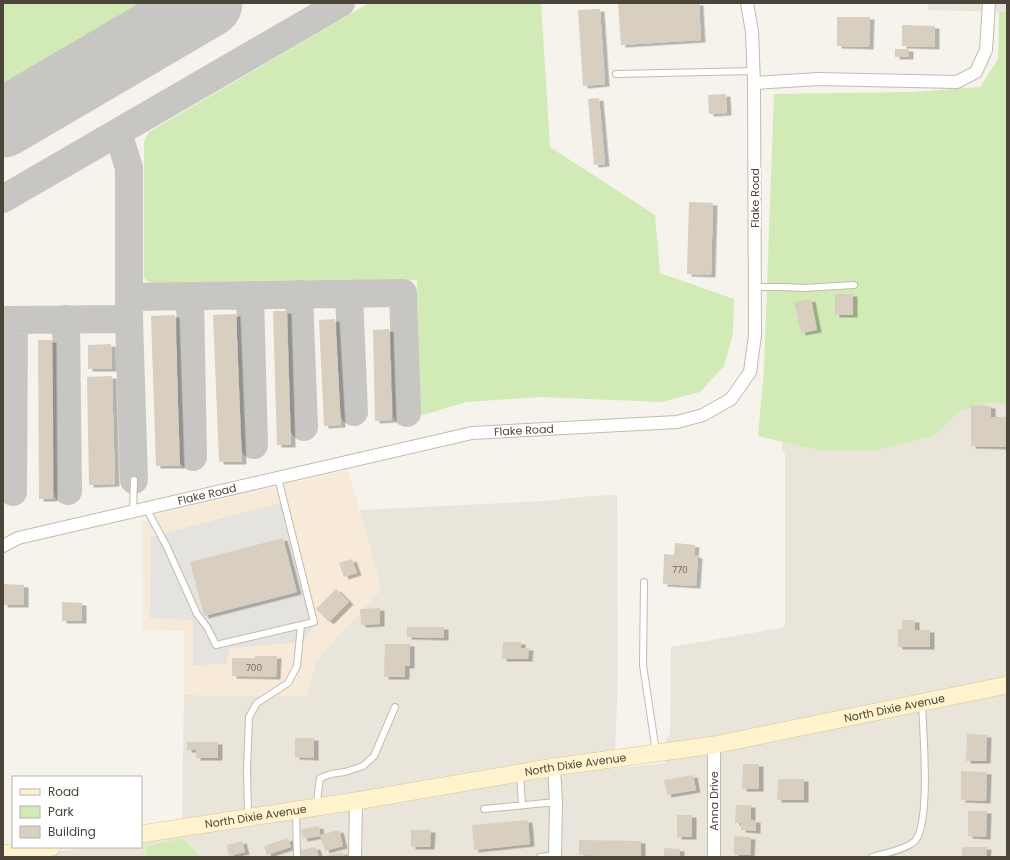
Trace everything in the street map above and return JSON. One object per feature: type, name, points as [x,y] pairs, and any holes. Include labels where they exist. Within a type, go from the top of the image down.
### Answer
[{"type":"street","name":"Flake Road","points":[[3,546],[18,538],[472,433],[677,422],[703,415],[731,399],[750,372],[755,335],[754,77],[752,32],[747,3]]},
{"type":"street","points":[[754,77],[957,82],[976,72],[986,50],[989,3]]},
{"type":"street","name":"North Dixie Avenue","points":[[142,834],[356,801],[554,766],[714,745],[1007,685]]},
{"type":"street","name":"Anna Drive","points":[[714,745],[714,857]]},
{"type":"street","points":[[554,766],[556,856]]},
{"type":"street","points":[[355,857],[356,801]]},
{"type":"street","points":[[3,854],[45,848]]},
{"type":"lane","points":[[616,74],[754,77]]},
{"type":"lane","points":[[755,287],[804,288],[854,285]]},
{"type":"lane","points":[[146,508],[167,547],[197,614],[207,627],[216,644],[301,625],[314,622],[278,478]]},
{"type":"lane","points":[[133,511],[134,480]]},
{"type":"lane","points":[[644,582],[643,665],[656,753]]},
{"type":"lane","points":[[248,817],[247,769],[249,717],[257,703],[288,683],[296,666],[301,625]]},
{"type":"lane","points":[[872,857],[907,846],[914,842],[919,834],[924,802],[925,768],[922,702]]},
{"type":"lane","points":[[317,807],[320,778],[363,766],[374,756],[395,707]]},
{"type":"lane","points":[[520,773],[522,805]]},
{"type":"lane","points":[[484,809],[556,802]]},
{"type":"lane","points":[[296,810],[297,857]]},
{"type":"lane","points":[[540,857],[556,856]]},
{"type":"shaded area","points":[[928,3],[1007,3],[1007,12],[928,10]]},
{"type":"shaded area","points":[[994,402],[1007,405],[1007,679],[666,746],[666,738],[669,737],[670,734],[671,647],[781,628],[785,625],[785,454],[782,450],[782,442],[817,450],[935,435],[961,410]]},
{"type":"shaded area","points":[[347,470],[360,510],[381,588],[316,661],[307,696],[184,695],[184,631],[143,630],[142,522],[159,514]]},
{"type":"shaded area","points":[[617,495],[618,673],[615,753],[182,821],[184,695],[306,696],[316,661],[381,589],[360,510],[544,501]]},
{"type":"shaded area","points":[[284,502],[313,627],[303,642],[229,648],[227,664],[193,665],[193,620],[150,618],[151,537]]},
{"type":"shaded area","points":[[1007,690],[1007,857],[361,857],[362,805],[539,775],[665,763],[666,757]]},
{"type":"shaded area","points":[[350,807],[349,857],[201,857],[182,838],[146,847],[145,857],[22,857],[81,848],[142,848],[142,839]]},
{"type":"green space","points":[[3,3],[154,3],[3,92]]},
{"type":"green space","points":[[369,3],[541,3],[550,147],[655,215],[660,273],[734,299],[733,334],[724,366],[700,392],[662,402],[541,397],[466,402],[420,416],[417,280],[153,286],[144,278],[144,141],[149,132]]},
{"type":"green space","points":[[999,12],[1007,12],[1007,405],[994,402],[961,410],[935,435],[878,450],[817,450],[758,436],[764,369],[774,94],[913,92],[980,87],[998,59]]},
{"type":"green space","points":[[182,838],[201,857],[145,857],[146,847]]},
{"type":"building","points":[[618,3],[699,3],[701,40],[621,45]]},
{"type":"building","points":[[600,9],[605,84],[583,86],[578,10]]},
{"type":"building","points":[[837,17],[870,17],[869,47],[837,46]]},
{"type":"building","points":[[902,25],[935,26],[935,47],[902,46]]},
{"type":"building","points":[[895,49],[909,49],[909,57],[895,57]]},
{"type":"building","points":[[726,94],[727,113],[709,114],[708,95]]},
{"type":"building","points":[[599,98],[605,164],[594,165],[588,99]]},
{"type":"building","points":[[689,202],[713,203],[711,275],[687,274]]},
{"type":"building","points":[[835,294],[853,294],[853,315],[835,315]]},
{"type":"building","points":[[811,299],[817,330],[801,333],[794,302]]},
{"type":"building","points":[[273,311],[287,311],[291,445],[277,445]]},
{"type":"building","points":[[236,314],[242,462],[219,462],[213,315]]},
{"type":"building","points":[[175,315],[180,466],[156,466],[151,316]]},
{"type":"building","points":[[335,319],[341,425],[324,426],[319,320]]},
{"type":"building","points":[[389,329],[392,420],[375,421],[373,330]]},
{"type":"building","points":[[38,340],[52,340],[53,499],[39,499]]},
{"type":"building","points":[[111,344],[112,369],[88,369],[88,345]]},
{"type":"building","points":[[112,376],[115,484],[89,485],[87,377]]},
{"type":"building","points":[[971,405],[991,406],[991,417],[1007,417],[1006,447],[971,446]]},
{"type":"building","points":[[283,538],[297,592],[204,616],[190,562]]},
{"type":"building","points":[[675,543],[695,545],[694,555],[698,556],[696,586],[663,584],[664,554],[674,555]]},
{"type":"building","points":[[352,559],[357,573],[344,577],[339,563]]},
{"type":"building","points":[[3,584],[24,585],[24,605],[3,605]]},
{"type":"building","points":[[336,589],[349,602],[329,622],[316,609]]},
{"type":"building","points":[[62,602],[82,603],[82,621],[62,621]]},
{"type":"building","points":[[380,608],[380,624],[361,625],[360,609]]},
{"type":"building","points":[[902,620],[915,620],[915,630],[930,630],[930,647],[898,647],[898,629],[902,629]]},
{"type":"building","points":[[407,627],[444,627],[444,638],[407,637]]},
{"type":"building","points":[[503,642],[521,642],[521,648],[529,648],[528,659],[502,659]]},
{"type":"building","points":[[385,644],[410,644],[410,666],[405,666],[405,677],[384,677]]},
{"type":"building","points":[[255,656],[277,656],[276,677],[232,676],[232,658],[255,658]]},
{"type":"building","points":[[967,734],[987,735],[986,761],[966,761]]},
{"type":"building","points":[[295,738],[314,738],[314,758],[295,757]]},
{"type":"building","points":[[187,742],[218,742],[218,758],[196,758],[196,750],[187,750]]},
{"type":"building","points":[[743,764],[759,764],[759,789],[742,789]]},
{"type":"building","points":[[961,771],[987,772],[986,801],[961,800]]},
{"type":"building","points":[[693,775],[696,790],[667,795],[664,780]]},
{"type":"building","points":[[778,779],[804,779],[804,800],[777,800]]},
{"type":"building","points":[[736,805],[751,805],[751,820],[756,820],[756,831],[741,830],[741,823],[735,823]]},
{"type":"building","points":[[968,811],[987,811],[986,837],[968,836]]},
{"type":"building","points":[[677,815],[692,815],[692,837],[677,837]]},
{"type":"building","points":[[528,820],[530,844],[474,850],[472,825]]},
{"type":"building","points":[[319,826],[320,836],[303,839],[301,829]]},
{"type":"building","points":[[339,830],[343,846],[325,851],[320,835]]},
{"type":"building","points":[[411,830],[431,830],[430,847],[411,847]]},
{"type":"building","points":[[734,836],[751,837],[750,855],[734,855]]},
{"type":"building","points":[[288,838],[291,847],[267,855],[264,846]]},
{"type":"building","points":[[579,840],[641,841],[641,857],[579,855]]},
{"type":"building","points":[[242,841],[245,852],[229,856],[227,845]]},
{"type":"building","points":[[316,847],[319,857],[302,857],[300,850]]},
{"type":"building","points":[[962,847],[987,847],[986,857],[962,857]]},
{"type":"building","points":[[664,848],[680,849],[680,857],[664,857]]},
{"type":"building","points":[[343,852],[344,857],[325,857],[325,856]]},
{"type":"taxiway","points":[[3,199],[341,3]]},
{"type":"taxiway","points":[[118,133],[129,168],[129,319],[134,480]]},
{"type":"taxiway","points":[[129,297],[403,293],[407,413]]},
{"type":"taxiway","points":[[299,294],[304,427]]},
{"type":"taxiway","points":[[349,294],[354,412]]},
{"type":"taxiway","points":[[250,295],[254,445]]},
{"type":"taxiway","points":[[190,296],[193,457]]},
{"type":"taxiway","points":[[66,319],[68,491]]},
{"type":"taxiway","points":[[3,320],[129,319]]},
{"type":"taxiway","points":[[13,492],[14,320]]},
{"type":"runway","points":[[3,123],[208,3]]}]
